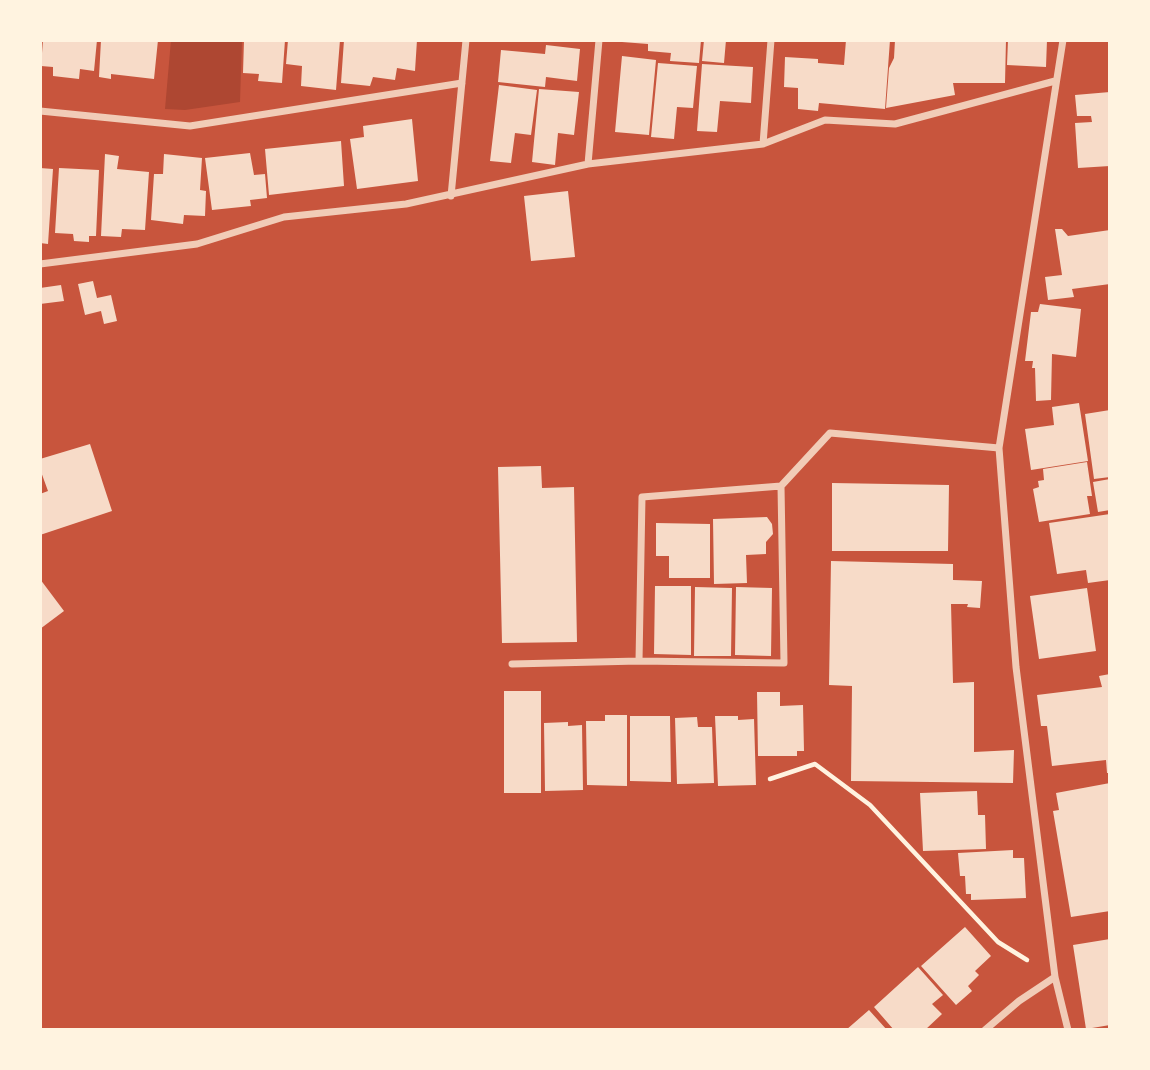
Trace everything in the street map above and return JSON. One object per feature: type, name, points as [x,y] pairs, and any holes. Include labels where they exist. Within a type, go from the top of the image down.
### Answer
[{"type":"street","points":[[451,196],[466,40]]},
{"type":"street","points":[[588,164],[599,40]]},
{"type":"street","points":[[763,144],[771,40]]},
{"type":"street","points":[[1063,40],[999,448],[1016,667],[1055,977],[1068,1030]]},
{"type":"street","points":[[40,264],[197,244],[284,217],[406,204],[588,164],[763,144],[825,120],[895,124],[1055,81]]},
{"type":"street","points":[[40,111],[190,126],[462,83]]},
{"type":"street","points":[[639,661],[642,497],[781,486],[830,433],[999,448]]},
{"type":"street","points":[[512,664],[639,661],[784,663],[781,486]]},
{"type":"street","points":[[985,1030],[1019,1001],[1055,977]]},
{"type":"path","points":[[770,779],[815,764],[870,805],[998,942],[1055,977]]},
{"type":"shaded area","points":[[171,40],[242,40],[240,102],[185,110],[165,109]]},
{"type":"building","points":[[43,40],[97,40],[94,71],[80,69],[79,79],[53,76],[53,67],[41,66]]},
{"type":"building","points":[[101,40],[158,40],[154,79],[111,74],[111,79],[99,77]]},
{"type":"building","points":[[244,40],[285,40],[282,83],[258,81],[259,74],[243,73]]},
{"type":"building","points":[[288,40],[340,40],[336,90],[301,86],[302,66],[286,64]]},
{"type":"building","points":[[344,40],[417,40],[415,71],[397,68],[395,80],[373,77],[370,86],[341,83]]},
{"type":"building","points":[[622,40],[701,40],[699,63],[670,61],[671,53],[648,51],[648,44]]},
{"type":"building","points":[[704,40],[726,40],[724,63],[702,61]]},
{"type":"building","points":[[846,40],[890,40],[885,109],[819,103],[818,111],[798,109],[798,88],[784,87],[785,57],[818,59],[818,63],[844,65]]},
{"type":"building","points":[[895,40],[1006,40],[1005,83],[953,83],[955,95],[886,108],[889,68],[894,58]]},
{"type":"building","points":[[1008,40],[1047,40],[1046,67],[1007,65]]},
{"type":"building","points":[[546,45],[580,49],[577,81],[546,77],[545,87],[498,82],[501,50],[545,54]]},
{"type":"building","points":[[622,56],[656,60],[649,135],[615,132]]},
{"type":"building","points":[[658,63],[697,66],[693,108],[677,107],[674,139],[651,137]]},
{"type":"building","points":[[702,64],[753,67],[751,103],[720,101],[717,132],[697,131]]},
{"type":"building","points":[[499,85],[537,90],[531,135],[515,133],[511,163],[490,161]]},
{"type":"building","points":[[539,89],[579,92],[574,135],[558,133],[555,165],[532,162]]},
{"type":"building","points":[[1110,92],[1110,166],[1078,168],[1075,123],[1092,122],[1091,116],[1077,116],[1075,95]]},
{"type":"building","points":[[412,119],[418,181],[357,189],[350,139],[364,137],[363,126]]},
{"type":"building","points":[[341,141],[344,186],[269,195],[265,149]]},
{"type":"building","points":[[250,153],[254,175],[265,174],[267,198],[250,200],[251,206],[212,210],[205,158]]},
{"type":"building","points":[[105,154],[119,156],[117,169],[149,172],[145,230],[122,229],[121,237],[101,236]]},
{"type":"building","points":[[164,154],[202,158],[200,190],[206,191],[205,216],[184,215],[183,224],[151,220],[154,174],[163,174]]},
{"type":"building","points":[[40,168],[53,169],[48,244],[40,243]]},
{"type":"building","points":[[59,168],[99,170],[96,236],[89,236],[89,242],[74,241],[73,234],[55,233]]},
{"type":"building","points":[[568,191],[575,257],[531,261],[524,196]]},
{"type":"building","points":[[1055,229],[1062,229],[1068,236],[1110,230],[1110,284],[1072,289],[1074,297],[1048,300],[1045,277],[1062,275]]},
{"type":"building","points":[[93,281],[97,298],[111,295],[117,321],[104,324],[101,311],[85,315],[78,284]]},
{"type":"building","points":[[61,285],[64,301],[40,304],[40,288]]},
{"type":"building","points":[[1040,304],[1081,309],[1076,357],[1052,354],[1051,400],[1036,401],[1035,368],[1032,368],[1033,361],[1025,361],[1031,312],[1038,312]]},
{"type":"building","points":[[1079,403],[1088,461],[1031,470],[1025,429],[1054,425],[1052,407]]},
{"type":"building","points":[[1110,410],[1110,477],[1094,479],[1085,414]]},
{"type":"building","points":[[90,444],[112,511],[40,535],[40,494],[48,491],[40,469],[40,459]]},
{"type":"building","points":[[1087,462],[1092,496],[1087,496],[1090,514],[1039,522],[1033,489],[1039,487],[1038,481],[1044,480],[1043,469]]},
{"type":"building","points":[[541,466],[542,488],[574,487],[577,642],[502,643],[498,467]]},
{"type":"building","points":[[1110,479],[1110,510],[1098,512],[1093,482]]},
{"type":"building","points":[[832,483],[949,485],[948,551],[832,551]]},
{"type":"building","points":[[1110,514],[1110,580],[1088,583],[1086,570],[1057,574],[1049,523]]},
{"type":"building","points":[[767,517],[772,524],[773,534],[766,542],[766,554],[746,555],[747,583],[714,584],[713,519]]},
{"type":"building","points":[[656,523],[710,524],[710,578],[669,578],[669,556],[656,556]]},
{"type":"building","points":[[831,561],[953,564],[953,580],[982,581],[980,608],[967,607],[968,604],[951,604],[953,683],[974,682],[974,752],[1014,750],[1013,783],[851,781],[852,686],[829,685]]},
{"type":"building","points":[[40,579],[64,611],[40,629]]},
{"type":"building","points":[[655,586],[691,586],[691,655],[654,654]]},
{"type":"building","points":[[695,587],[732,588],[731,656],[694,656]]},
{"type":"building","points":[[736,587],[772,588],[771,656],[735,655]]},
{"type":"building","points":[[1087,588],[1096,651],[1039,659],[1030,596]]},
{"type":"building","points":[[1110,674],[1110,773],[1107,773],[1106,760],[1052,766],[1047,726],[1041,726],[1037,695],[1102,687],[1099,676]]},
{"type":"building","points":[[504,691],[541,691],[541,793],[504,793]]},
{"type":"building","points":[[757,692],[780,692],[780,706],[803,705],[804,751],[797,751],[797,756],[758,756]]},
{"type":"building","points":[[605,715],[627,715],[627,786],[587,785],[586,721],[605,721]]},
{"type":"building","points":[[630,716],[670,716],[671,782],[630,781]]},
{"type":"building","points":[[715,716],[738,716],[738,720],[754,719],[756,785],[718,786]]},
{"type":"building","points":[[697,717],[698,727],[712,727],[714,783],[677,784],[675,718]]},
{"type":"building","points":[[568,722],[568,726],[582,725],[583,790],[545,791],[544,723]]},
{"type":"building","points":[[1110,783],[1110,911],[1071,917],[1053,811],[1059,810],[1056,793]]},
{"type":"building","points":[[977,791],[978,815],[985,815],[986,849],[923,851],[920,793]]},
{"type":"building","points":[[1013,850],[1013,858],[1024,858],[1026,898],[971,900],[971,894],[966,894],[965,876],[960,876],[958,853]]},
{"type":"building","points":[[965,927],[991,956],[975,971],[979,975],[968,986],[972,991],[956,1005],[921,966]]},
{"type":"building","points":[[1110,939],[1110,1025],[1086,1029],[1073,945]]},
{"type":"building","points":[[918,967],[943,995],[932,1004],[942,1014],[925,1030],[894,1030],[874,1007]]},
{"type":"building","points":[[869,1010],[887,1030],[846,1030]]}]
